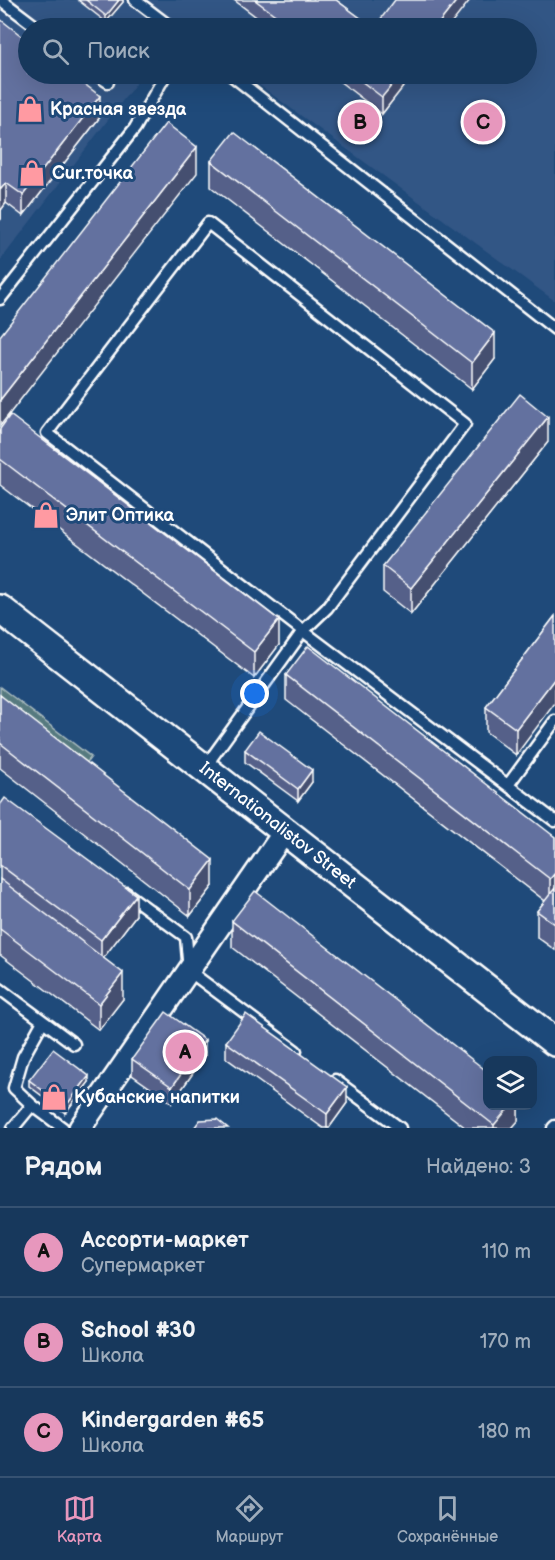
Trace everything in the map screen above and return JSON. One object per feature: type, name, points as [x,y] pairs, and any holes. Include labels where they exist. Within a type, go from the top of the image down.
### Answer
[{"type":"street","name":"Internationalistov Street","points":[[0,609],[555,1042]]},
{"type":"street","points":[[80,1128],[285,831]]},
{"type":"lane","points":[[1,0],[25,18]]},
{"type":"lane","points":[[135,0],[159,18]]},
{"type":"lane","points":[[0,299],[135,128],[160,84]]},
{"type":"lane","points":[[243,84],[555,329]]},
{"type":"lane","points":[[205,768],[303,631],[327,608],[465,424],[208,223],[47,433],[303,631],[555,821]]},
{"type":"lane","points":[[508,784],[555,721]]},
{"type":"lane","points":[[121,889],[186,937],[189,971],[306,1058]]},
{"type":"lane","points":[[0,989],[74,1044]]},
{"type":"lane","points":[[43,1021],[23,1057],[14,1088],[63,1128]]},
{"type":"lane","points":[[325,1072],[400,1128]]},
{"type":"lane","points":[[13,1128],[32,1105]]},
{"type":"shaded area","points":[[0,0],[555,0],[555,301],[258,84],[537,84],[537,18],[18,18],[18,84],[135,84],[0,261]]},
{"type":"green space","points":[[0,687],[91,757],[82,769],[0,707]]},
{"type":"building","points":[[86,0],[119,0],[106,16]]},
{"type":"building","points":[[255,0],[336,0],[360,18],[279,18]]},
{"type":"building","points":[[395,0],[457,0],[443,18],[382,18]]},
{"type":"building","points":[[0,19],[18,33],[18,84],[84,84],[100,96],[23,195],[6,183],[0,190]]},
{"type":"building","points":[[365,84],[393,84],[382,97]]},
{"type":"building","points":[[166,123],[197,147],[0,400],[0,336]]},
{"type":"building","points":[[234,132],[495,333],[472,363],[211,161]]},
{"type":"building","points":[[520,394],[548,417],[411,588],[383,566]]},
{"type":"building","points":[[10,415],[279,620],[254,652],[0,459],[0,429]]},
{"type":"building","points":[[555,616],[555,678],[516,729],[486,707]]},
{"type":"building","points":[[308,646],[555,837],[555,873],[550,879],[286,675]]},
{"type":"building","points":[[0,695],[213,860],[190,890],[0,743]]},
{"type":"building","points":[[259,731],[312,770],[298,789],[245,750]]},
{"type":"building","points":[[5,798],[136,895],[101,940],[0,865],[0,805]]},
{"type":"building","points":[[0,879],[123,973],[99,1004],[0,929]]},
{"type":"building","points":[[555,888],[555,924],[537,911]]},
{"type":"building","points":[[255,891],[483,1068],[483,1110],[507,1110],[494,1125],[232,921]]},
{"type":"building","points":[[166,1012],[205,1040],[172,1087],[132,1059]]},
{"type":"building","points":[[246,1014],[347,1087],[327,1114],[226,1042]]},
{"type":"building","points":[[53,1049],[89,1076],[65,1107],[29,1080]]},
{"type":"building","points":[[217,1119],[228,1128],[194,1128],[200,1120]]},
{"type":"place","name":"Красная звезда","points":[[30,109]]},
{"type":"place","name":"School #30","points":[[360,122]]},
{"type":"place","name":"Kindergarden #65","points":[[483,122]]},
{"type":"place","name":"Cur.точка","points":[[32,173]]},
{"type":"place","name":"Элит Оптика","points":[[46,515]]},
{"type":"place","name":"Ассорти-маркет","points":[[185,1052]]},
{"type":"place","name":"Кубанские напитки","points":[[54,1097]]}]
